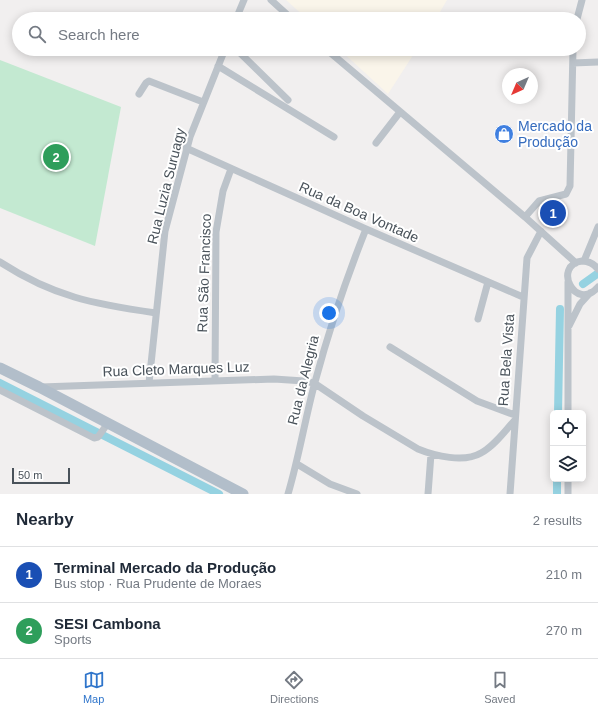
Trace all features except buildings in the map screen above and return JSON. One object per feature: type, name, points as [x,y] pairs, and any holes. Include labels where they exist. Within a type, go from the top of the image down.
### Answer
[{"type":"main road","points":[[0,368],[39,387],[105,427],[162,451],[243,494]]},
{"type":"street","points":[[239,12],[244,0]]},
{"type":"street","points":[[271,0],[284,12]]},
{"type":"street","points":[[579,12],[582,0]]},
{"type":"street","name":"Rua Luzia Suruagy","points":[[149,383],[165,231],[186,148],[222,56]]},
{"type":"street","points":[[243,56],[288,100]]},
{"type":"street","points":[[334,56],[525,217],[576,263]]},
{"type":"street","points":[[525,217],[539,201],[566,194],[569,191],[573,56]]},
{"type":"street","points":[[573,63],[598,62]]},
{"type":"street","points":[[218,66],[334,137]]},
{"type":"street","points":[[139,94],[149,81],[203,102]]},
{"type":"street","points":[[376,143],[400,112]]},
{"type":"street","name":"Rua da Boa Vontade","points":[[186,148],[366,229],[523,297]]},
{"type":"street","name":"Rua São Francisco","points":[[214,380],[216,232],[222,191],[231,169]]},
{"type":"street","points":[[584,261],[598,227]]},
{"type":"street","name":"Rua da Alegria","points":[[288,494],[297,464],[314,383],[335,311],[366,229]]},
{"type":"street","name":"Rua Bela Vista","points":[[510,494],[527,258],[541,231]]},
{"type":"street","points":[[568,410],[569,271],[576,263],[584,261],[592,263],[598,269]]},
{"type":"street","points":[[0,262],[52,291],[64,295],[85,301],[156,313]]},
{"type":"street","points":[[478,319],[488,282]]},
{"type":"street","points":[[568,282],[574,291],[585,295],[590,293]]},
{"type":"street","points":[[568,328],[580,304],[598,287]]},
{"type":"street","points":[[314,383],[369,420],[418,449],[431,454],[460,457],[480,454],[487,449],[515,418],[477,401],[390,347]]},
{"type":"street","name":"Rua Cleto Marques Luz","points":[[39,387],[274,379],[314,383]]},
{"type":"street","points":[[0,390],[94,438],[98,438],[105,427]]},
{"type":"street","points":[[428,494],[431,454]]},
{"type":"street","points":[[297,464],[330,484],[357,494]]},
{"type":"street","points":[[568,482],[568,494]]},
{"type":"shaded area","points":[[286,0],[447,0],[440,12],[299,12]]},
{"type":"shaded area","points":[[347,56],[412,56],[388,94]]},
{"type":"green space","points":[[0,60],[121,107],[95,246],[0,208]]},
{"type":"waterway","points":[[583,284],[597,274]]},
{"type":"waterway","points":[[558,410],[560,309]]},
{"type":"waterway","points":[[0,383],[219,494]]},
{"type":"waterway","points":[[557,482],[557,494]]},
{"type":"place","name":"Mercado da Produção","points":[[504,134]]},
{"type":"place","name":"SESI Cambona","points":[[56,157]]},
{"type":"place","name":"Terminal Mercado da Produção","points":[[553,213]]}]
